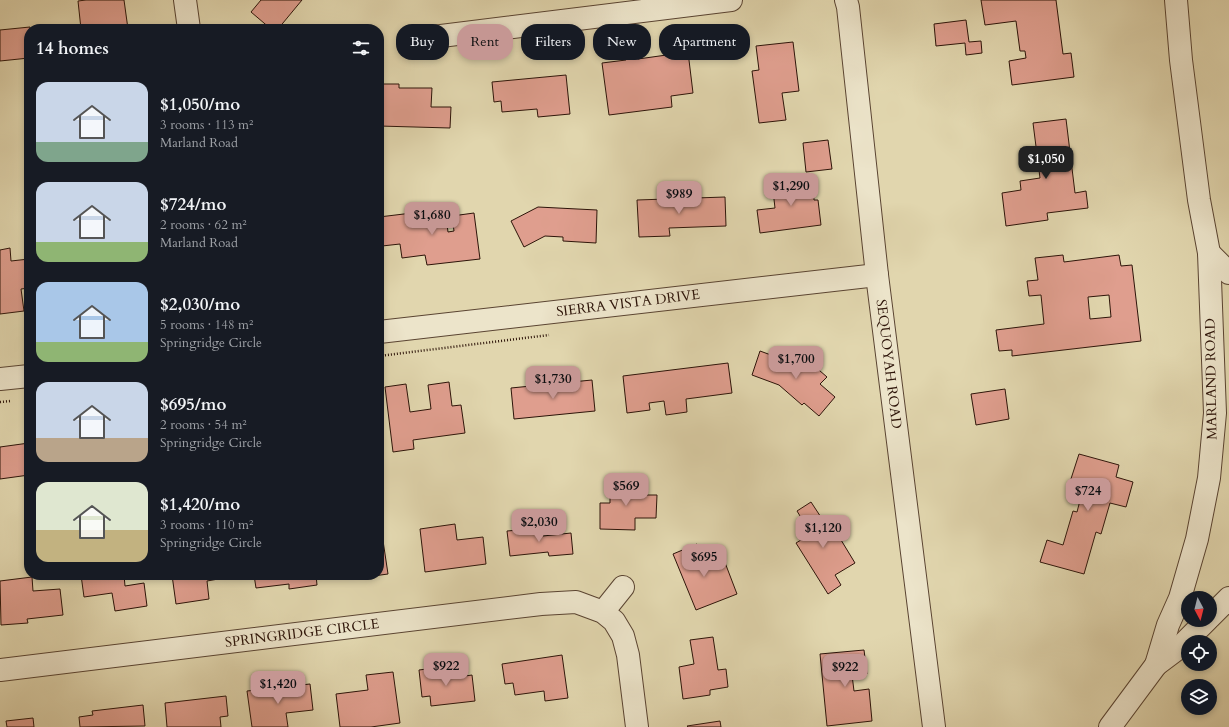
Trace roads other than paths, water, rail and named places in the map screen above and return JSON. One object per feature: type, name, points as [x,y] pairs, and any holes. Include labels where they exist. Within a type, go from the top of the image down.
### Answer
[{"type":"street","points":[[185,0],[188,24]]},
{"type":"street","points":[[449,35],[731,0]]},
{"type":"street","name":"SEQUOYAH ROAD","points":[[846,0],[848,7],[877,275],[934,727]]},
{"type":"street","name":"MARLAND ROAD","points":[[1156,665],[1168,626],[1180,598],[1197,539],[1209,478],[1215,413],[1208,254],[1199,200],[1182,66],[1176,0]]},
{"type":"street","points":[[1208,254],[1229,272]]},
{"type":"street","name":"SIERRA VISTA DRIVE","points":[[384,331],[877,275]]},
{"type":"street","points":[[0,379],[24,377]]},
{"type":"street","points":[[603,612],[624,587]]},
{"type":"street","points":[[1217,610],[1229,598]]},
{"type":"street","name":"SPRINGRIDGE CIRCLE","points":[[0,670],[541,604],[576,602],[603,612],[614,622],[623,636],[628,655],[637,727]]},
{"type":"street","points":[[1110,727],[1156,665],[1180,647],[1200,627]]}]
